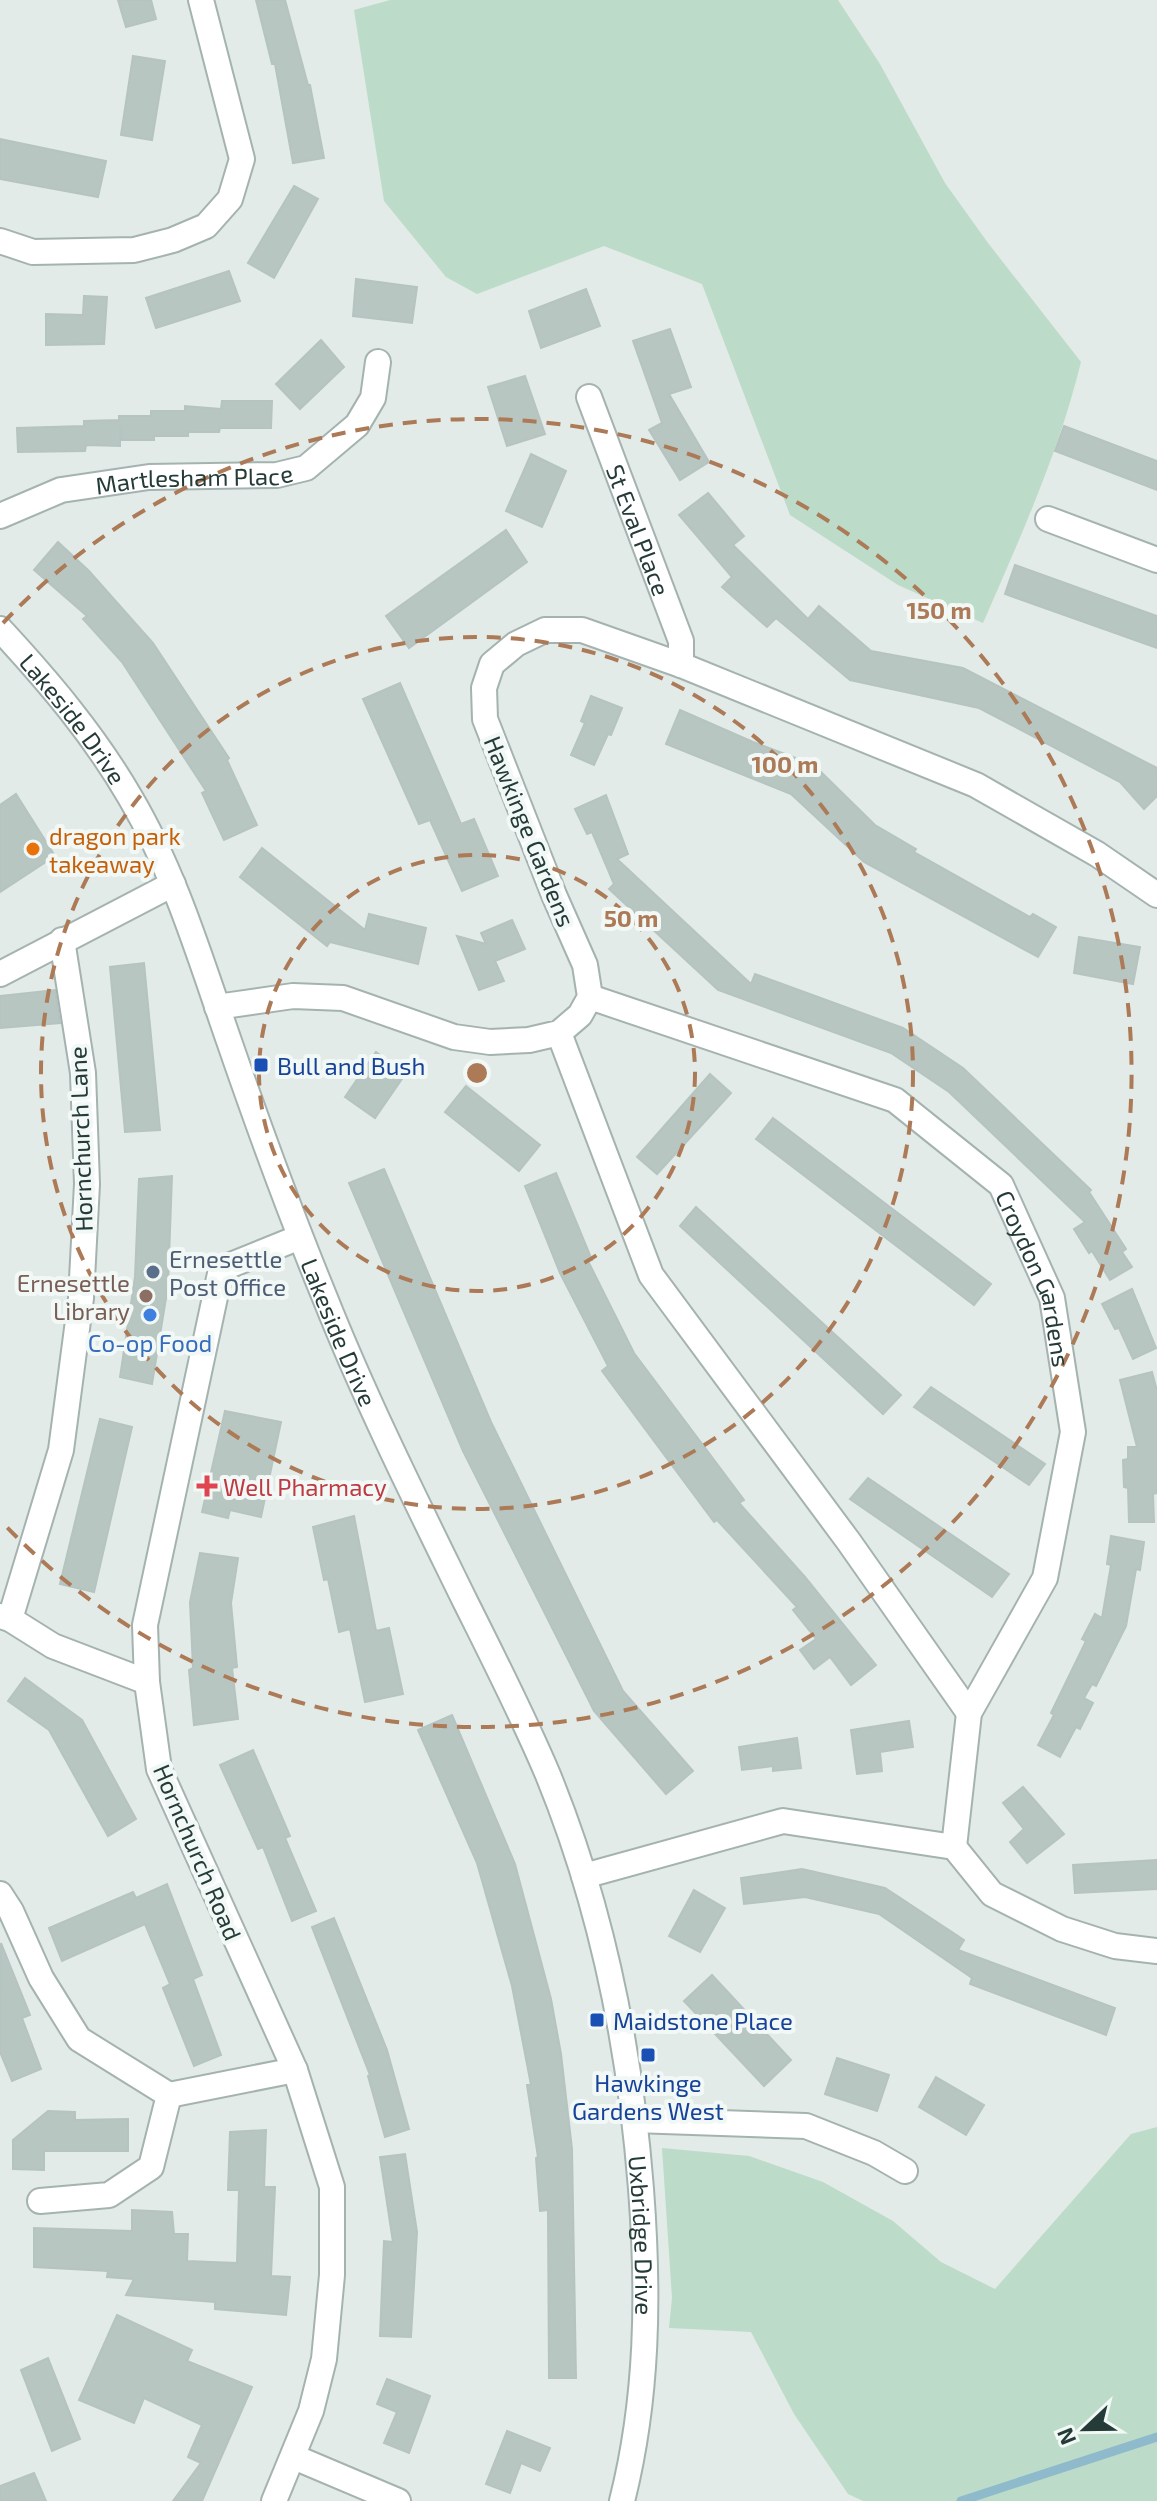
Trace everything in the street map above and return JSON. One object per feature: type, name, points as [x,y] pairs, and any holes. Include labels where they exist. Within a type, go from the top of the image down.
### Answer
[{"type":"street","points":[[0,241],[33,252],[134,250],[173,240],[206,226],[230,199],[242,159],[201,0]]},
{"type":"street","name":"Martlesham Place","points":[[0,516],[61,490],[149,477],[277,475],[306,468],[357,425],[373,398],[378,362]]},
{"type":"street","name":"St Eval Place","points":[[589,397],[681,641],[681,665]]},
{"type":"street","points":[[1048,519],[1157,560]]},
{"type":"street","name":"Lakeside Drive","points":[[0,629],[46,678],[92,738],[130,797],[173,884],[300,1237],[375,1416],[530,1733],[584,1876]]},
{"type":"street","name":"Hawkinge Gardens","points":[[590,997],[585,965],[485,719],[484,688],[492,664],[516,644],[545,630],[582,630],[681,665],[976,785],[1097,854],[1157,895]]},
{"type":"street","points":[[0,974],[173,884]]},
{"type":"street","name":"Hornchurch Lane","points":[[5,1618],[61,1450],[81,1298],[87,1184],[83,1073],[62,940]]},
{"type":"street","points":[[217,1007],[293,996],[343,998],[454,1037],[490,1042],[529,1040],[559,1033],[580,1015],[590,997]]},
{"type":"street","name":"Croydon Gardens","points":[[590,997],[895,1100],[1001,1185],[1055,1305],[1073,1432],[1045,1578],[969,1713],[954,1847]]},
{"type":"street","points":[[559,1033],[651,1275],[849,1542],[969,1713]]},
{"type":"street","name":"Hornchurch Road","points":[[274,2501],[311,2411],[324,2359],[332,2275],[332,2187],[295,2070],[159,1769],[147,1682],[145,1625],[221,1269],[300,1237]]},
{"type":"street","points":[[5,1618],[53,1646],[147,1682]]},
{"type":"street","points":[[584,1876],[783,1821],[954,1847],[992,1894],[1062,1929],[1115,1946],[1157,1951]]},
{"type":"street","name":"Uxbridge Drive","points":[[584,1876],[615,1996],[634,2120],[645,2257],[645,2355],[634,2445],[622,2501]]},
{"type":"street","points":[[0,1894],[11,1911],[41,1978],[79,2039],[169,2095],[295,2070]]},
{"type":"street","points":[[40,2201],[109,2195],[151,2167],[169,2095]]},
{"type":"street","points":[[634,2120],[806,2126],[874,2153],[905,2171]]},
{"type":"street","points":[[294,2457],[398,2501]]},
{"type":"green space","points":[[390,0],[838,0],[880,64],[945,183],[1081,362],[1050,462],[983,623],[898,585],[790,515],[702,284],[604,246],[477,294],[446,277],[384,201],[354,10]]},
{"type":"green space","points":[[1157,2127],[1157,2501],[863,2501],[848,2494],[794,2414],[751,2332],[669,2328],[672,2298],[662,2148],[749,2156],[823,2182],[893,2221],[941,2262],[995,2289],[1131,2134]]},
{"type":"building","points":[[118,0],[151,0],[156,19],[126,27]]},
{"type":"building","points":[[256,0],[285,0],[310,85],[324,158],[293,163],[275,64],[272,64]]},
{"type":"building","points":[[133,56],[165,61],[152,140],[121,135]]},
{"type":"building","points":[[0,139],[106,161],[98,197],[0,179]]},
{"type":"building","points":[[294,186],[318,199],[274,278],[248,263]]},
{"type":"building","points":[[229,271],[240,301],[156,328],[146,298]]},
{"type":"building","points":[[356,279],[417,287],[412,323],[353,316]]},
{"type":"building","points":[[586,289],[600,326],[541,348],[529,311]]},
{"type":"building","points":[[84,296],[107,297],[104,344],[46,345],[46,314],[83,315]]},
{"type":"building","points":[[670,329],[691,387],[669,394],[709,462],[680,480],[649,430],[662,423],[633,341]]},
{"type":"building","points":[[321,340],[344,367],[300,409],[276,384]]},
{"type":"building","points":[[525,376],[545,434],[507,446],[488,387]]},
{"type":"building","points":[[222,401],[272,401],[271,428],[220,428],[219,432],[188,432],[188,436],[122,440],[120,426],[120,446],[86,445],[85,451],[18,452],[17,428],[84,426],[84,421],[151,416],[151,411],[185,411],[185,406],[221,409]]},
{"type":"building","points":[[1064,426],[1157,461],[1157,490],[1055,451]]},
{"type":"building","points":[[531,454],[566,471],[542,527],[506,511]]},
{"type":"building","points":[[708,493],[744,536],[733,545],[808,619],[819,606],[871,651],[963,668],[1157,768],[1157,796],[1144,809],[1120,782],[979,708],[850,680],[776,618],[767,627],[722,587],[732,577],[679,515]]},
{"type":"building","points":[[506,530],[527,562],[409,648],[386,616]]},
{"type":"building","points":[[58,542],[89,571],[153,643],[229,758],[227,760],[257,825],[224,840],[202,793],[206,791],[122,662],[83,619],[87,616],[34,570]]},
{"type":"building","points":[[1015,565],[1157,616],[1157,648],[1005,594]]},
{"type":"building","points":[[400,683],[461,824],[474,819],[498,876],[462,891],[430,820],[419,824],[363,699]]},
{"type":"building","points":[[591,696],[622,708],[594,765],[571,755],[585,723],[581,721]]},
{"type":"building","points":[[680,710],[814,765],[875,825],[916,849],[914,852],[1030,917],[1033,914],[1056,927],[1038,957],[864,862],[791,794],[666,744]]},
{"type":"building","points":[[16,794],[55,856],[0,892],[0,805]]},
{"type":"building","points":[[606,795],[628,854],[617,859],[751,984],[755,974],[903,1028],[963,1068],[1091,1190],[1089,1192],[1126,1249],[1122,1252],[1132,1267],[1110,1280],[1074,1229],[1085,1222],[949,1092],[891,1053],[718,990],[609,889],[614,884],[592,832],[587,834],[575,809]]},
{"type":"building","points":[[262,848],[365,930],[369,914],[426,928],[418,964],[330,942],[327,946],[240,877]]},
{"type":"building","points":[[512,920],[525,949],[495,961],[504,981],[479,990],[457,936],[486,944],[481,933]]},
{"type":"building","points":[[1079,937],[1140,947],[1133,984],[1074,973]]},
{"type":"building","points":[[144,963],[160,1130],[125,1132],[110,967]]},
{"type":"building","points":[[55,990],[60,1023],[0,1028],[0,996]]},
{"type":"building","points":[[376,1052],[406,1073],[375,1118],[345,1097]]},
{"type":"building","points":[[710,1074],[731,1093],[657,1174],[637,1157]]},
{"type":"building","points":[[466,1086],[540,1145],[519,1171],[445,1112]]},
{"type":"building","points":[[773,1118],[991,1284],[974,1305],[756,1139]]},
{"type":"building","points":[[384,1169],[491,1422],[623,1691],[693,1771],[666,1794],[594,1711],[463,1451],[349,1183]]},
{"type":"building","points":[[556,1173],[592,1260],[588,1261],[634,1353],[744,1500],[739,1503],[805,1577],[876,1665],[851,1685],[830,1657],[814,1669],[800,1650],[816,1639],[793,1610],[797,1607],[717,1520],[714,1522],[602,1371],[608,1366],[560,1273],[525,1186]]},
{"type":"building","points":[[172,1176],[168,1286],[152,1384],[120,1377],[135,1277],[139,1179]]},
{"type":"building","points":[[696,1207],[901,1395],[883,1414],[680,1226]]},
{"type":"building","points":[[1132,1289],[1156,1348],[1133,1359],[1119,1328],[1115,1329],[1102,1304]]},
{"type":"building","points":[[1152,1372],[1157,1391],[1154,1522],[1129,1522],[1123,1460],[1128,1459],[1128,1447],[1137,1447],[1120,1380]]},
{"type":"building","points":[[931,1387],[1045,1464],[1029,1485],[914,1407]]},
{"type":"building","points":[[225,1411],[281,1422],[261,1517],[230,1510],[228,1518],[202,1512]]},
{"type":"building","points":[[100,1419],[132,1427],[94,1592],[60,1584]]},
{"type":"building","points":[[868,1478],[1009,1574],[992,1597],[850,1499]]},
{"type":"building","points":[[354,1516],[376,1631],[389,1628],[403,1694],[365,1702],[350,1629],[339,1632],[313,1527]]},
{"type":"building","points":[[1111,1536],[1144,1542],[1140,1570],[1136,1569],[1126,1626],[1096,1686],[1092,1684],[1084,1698],[1093,1703],[1080,1729],[1076,1727],[1060,1757],[1038,1745],[1086,1641],[1082,1639],[1095,1614],[1102,1618],[1111,1565],[1107,1564]]},
{"type":"building","points":[[200,1553],[238,1558],[231,1603],[237,1667],[232,1668],[238,1719],[194,1725],[189,1670],[193,1668],[190,1602]]},
{"type":"building","points":[[25,1678],[82,1720],[136,1819],[108,1836],[49,1730],[8,1701]]},
{"type":"building","points":[[452,1715],[515,1864],[551,1999],[572,2149],[576,2378],[549,2378],[548,2210],[540,2211],[538,2157],[527,2085],[531,2085],[512,1986],[477,1863],[418,1730]]},
{"type":"building","points":[[909,1721],[913,1747],[880,1752],[882,1771],[857,1774],[851,1730]]},
{"type":"building","points":[[797,1738],[801,1768],[773,1771],[773,1766],[742,1770],[739,1747]]},
{"type":"building","points":[[253,1750],[290,1836],[285,1838],[316,1911],[292,1921],[263,1847],[258,1849],[220,1765]]},
{"type":"building","points":[[1023,1787],[1064,1834],[1027,1863],[1010,1842],[1024,1829],[1003,1803]]},
{"type":"building","points":[[1157,1860],[1157,1889],[1075,1893],[1073,1865]]},
{"type":"building","points":[[802,1869],[885,1888],[964,1940],[958,1950],[1115,2008],[1106,2035],[970,1984],[972,1978],[879,1914],[805,1897],[744,1904],[741,1878]]},
{"type":"building","points":[[167,1884],[202,1975],[193,1979],[221,2055],[194,2066],[163,1988],[170,1984],[145,1924],[62,1961],[49,1928],[133,1892],[136,1898]]},
{"type":"building","points":[[694,1890],[725,1908],[700,1952],[669,1936]]},
{"type":"building","points":[[334,1918],[387,2050],[409,2129],[385,2137],[370,2075],[312,1927]]},
{"type":"building","points":[[1,1943],[30,2015],[22,2018],[41,2069],[12,2081],[0,2052]]},
{"type":"building","points":[[712,1975],[791,2060],[764,2086],[684,2001]]},
{"type":"building","points":[[837,2058],[889,2075],[877,2111],[825,2094]]},
{"type":"building","points":[[936,2077],[984,2105],[966,2135],[919,2107]]},
{"type":"building","points":[[48,2111],[75,2112],[75,2120],[128,2119],[128,2151],[44,2151],[44,2170],[13,2169],[13,2140]]},
{"type":"building","points":[[266,2130],[264,2187],[275,2187],[271,2276],[290,2277],[286,2315],[215,2309],[215,2302],[126,2295],[134,2279],[107,2277],[108,2271],[34,2267],[34,2228],[132,2231],[132,2210],[172,2212],[174,2234],[188,2234],[187,2261],[237,2263],[239,2190],[228,2190],[230,2132]]},
{"type":"building","points":[[405,2154],[417,2232],[411,2337],[380,2336],[384,2241],[393,2242],[380,2157]]},
{"type":"building","points":[[117,2315],[192,2350],[187,2361],[252,2387],[202,2501],[173,2501],[201,2463],[188,2457],[202,2425],[144,2398],[134,2423],[79,2400]]},
{"type":"building","points":[[48,2358],[80,2439],[52,2451],[21,2370]]},
{"type":"building","points":[[387,2379],[430,2396],[409,2453],[384,2443],[397,2412],[377,2404]]},
{"type":"building","points":[[507,2431],[550,2448],[540,2471],[521,2463],[510,2493],[486,2484]]},
{"type":"building","points":[[34,2473],[46,2501],[0,2501],[0,2486]]},
{"type":"waterway","points":[[961,2501],[1157,2437]]},
{"type":"place","name":"dragon park takeaway","points":[[33,849]]},
{"type":"place","name":"Bull and Bush","points":[[261,1065]]},
{"type":"place","name":"Ernesettle Post Office","points":[[153,1272]]},
{"type":"place","name":"Ernesettle Library","points":[[146,1296]]},
{"type":"place","name":"Co-op Food","points":[[150,1315]]},
{"type":"place","name":"Well Pharmacy","points":[[207,1486]]},
{"type":"place","name":"Maidstone Place","points":[[597,2020]]},
{"type":"place","name":"Hawkinge Gardens West","points":[[648,2055]]}]
